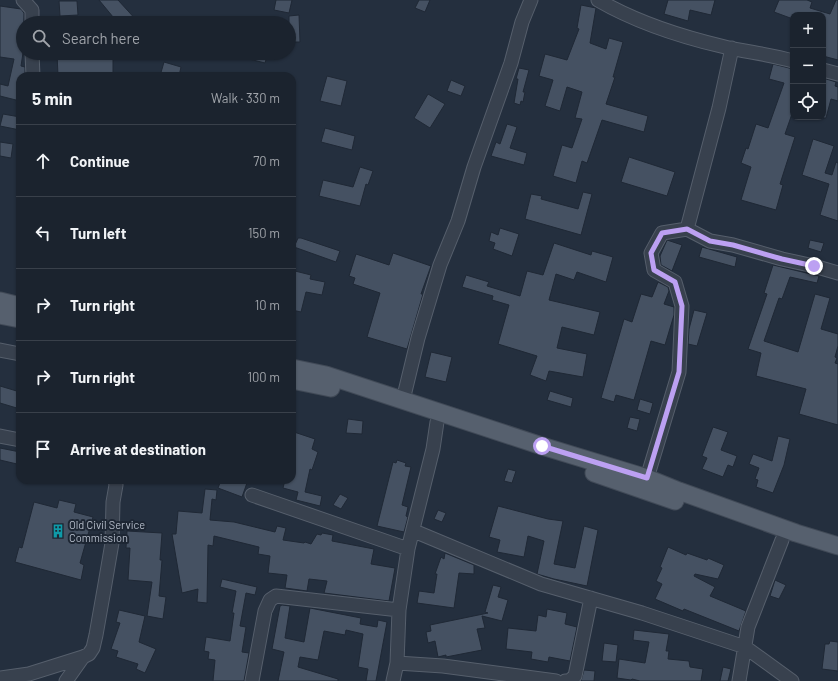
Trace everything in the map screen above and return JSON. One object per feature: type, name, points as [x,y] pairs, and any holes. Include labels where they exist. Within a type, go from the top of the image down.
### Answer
[{"type":"main road","points":[[0,300],[16,305]]},
{"type":"main road","points":[[0,315],[16,318]]},
{"type":"main road","points":[[296,369],[326,375],[542,446],[647,478],[678,491],[796,533],[838,546]]},
{"type":"main road","points":[[296,381],[331,388],[397,408],[679,502],[782,540],[838,557]]},
{"type":"street","points":[[23,0],[32,10],[32,16]]},
{"type":"street","points":[[403,400],[418,338],[440,265],[458,221],[474,167],[511,63],[522,22],[531,0]]},
{"type":"street","points":[[598,0],[634,18],[675,33],[732,48],[777,56],[790,61]]},
{"type":"street","points":[[687,229],[732,48]]},
{"type":"street","points":[[32,60],[33,72]]},
{"type":"street","points":[[826,71],[838,74]]},
{"type":"street","points":[[647,478],[679,372],[682,306],[675,282],[654,270],[651,253],[662,233],[687,229],[710,241],[733,245],[782,259],[838,272]]},
{"type":"street","points":[[0,350],[16,353]]},
{"type":"street","points":[[393,681],[396,663],[399,610],[408,549],[414,531],[433,449],[436,422]]},
{"type":"street","points":[[0,436],[16,439]]},
{"type":"street","points":[[0,678],[29,674],[83,657],[89,654],[93,648],[106,584],[112,543],[113,502],[116,484]]},
{"type":"street","points":[[252,495],[408,549]]},
{"type":"street","points":[[414,531],[541,584],[642,613],[745,647],[792,681]]},
{"type":"street","points":[[739,681],[748,627],[782,540]]},
{"type":"street","points":[[252,681],[265,611],[270,600],[276,596],[399,610]]},
{"type":"street","points":[[565,681],[569,681],[575,676],[591,598]]},
{"type":"street","points":[[66,681],[83,657]]},
{"type":"street","points":[[396,663],[443,666],[556,681]]},
{"type":"building","points":[[99,0],[118,0],[133,16],[112,16]]},
{"type":"building","points":[[276,0],[292,0],[289,13],[274,10]]},
{"type":"building","points":[[419,0],[430,0],[425,12],[415,8]]},
{"type":"building","points":[[668,0],[715,0],[711,15],[690,10],[688,21],[664,14]]},
{"type":"building","points":[[779,0],[807,0],[812,2],[810,8],[823,12],[790,12],[790,18],[774,12]]},
{"type":"building","points":[[836,0],[838,0],[838,60],[826,57],[826,13],[830,14]]},
{"type":"building","points":[[59,1],[77,1],[78,15],[60,16]]},
{"type":"building","points":[[581,5],[596,8],[590,43],[606,49],[609,38],[623,42],[613,77],[615,77],[606,104],[648,116],[644,132],[602,120],[587,163],[582,161],[576,183],[553,176],[562,145],[572,148],[582,119],[575,118],[582,92],[567,87],[560,111],[545,106],[553,80],[539,76],[545,54],[567,60],[579,29],[577,28]]},
{"type":"building","points":[[0,6],[21,9],[24,13],[24,16],[16,16],[16,60],[22,60],[21,66],[25,67],[25,72],[16,72],[16,100],[0,96],[0,84],[8,86],[14,59],[0,57]]},
{"type":"building","points":[[299,15],[300,42],[296,42],[296,16],[289,16]]},
{"type":"building","points":[[57,60],[113,60],[113,72],[58,72]]},
{"type":"building","points":[[253,60],[266,60],[265,63]]},
{"type":"building","points":[[164,62],[181,67],[180,72],[161,72]]},
{"type":"building","points":[[773,64],[790,68],[790,120],[785,134],[795,137],[780,184],[783,185],[776,210],[741,200],[751,167],[741,163],[746,148],[748,149],[756,124],[768,128],[784,83],[769,79]]},
{"type":"building","points":[[519,68],[529,70],[523,92],[525,92],[523,102],[521,101],[520,105],[514,103],[518,79],[516,79]]},
{"type":"building","points":[[327,76],[347,81],[341,106],[320,101]]},
{"type":"building","points":[[826,79],[836,82],[835,86],[838,87],[838,101],[831,99],[826,118]]},
{"type":"building","points":[[451,80],[465,86],[461,96],[447,91]]},
{"type":"building","points":[[428,94],[445,104],[430,128],[414,118]]},
{"type":"building","points":[[3,114],[16,116],[16,129],[0,126]]},
{"type":"building","points":[[507,124],[517,127],[510,148],[527,153],[524,165],[491,156],[496,142],[500,144]]},
{"type":"building","points":[[325,128],[355,136],[352,150],[321,142]]},
{"type":"building","points":[[813,139],[834,146],[825,173],[832,175],[836,162],[838,163],[838,221],[820,215],[829,184],[802,175]]},
{"type":"building","points":[[0,142],[13,144],[11,158],[0,156]]},
{"type":"building","points":[[629,157],[675,172],[667,196],[621,182]]},
{"type":"building","points":[[360,167],[373,171],[368,185],[366,184],[360,206],[319,196],[323,180],[353,187]]},
{"type":"building","points":[[583,192],[592,194],[581,235],[525,219],[531,194],[542,196],[541,199],[578,209]]},
{"type":"building","points":[[500,228],[519,234],[512,256],[493,249],[495,243],[489,241],[491,232],[498,235]]},
{"type":"building","points":[[298,238],[301,238],[340,251],[336,262],[296,248]]},
{"type":"building","points":[[667,240],[682,245],[672,271],[661,265],[660,256]]},
{"type":"building","points":[[810,240],[824,243],[821,252],[808,248]]},
{"type":"building","points":[[554,243],[591,255],[592,251],[613,257],[606,282],[577,272],[574,280],[556,274],[549,300],[600,312],[594,335],[562,327],[557,348],[587,354],[583,377],[549,371],[546,381],[530,375],[537,356],[498,344],[509,305],[492,300],[493,296],[462,287],[466,275],[489,282],[487,286],[520,296],[527,271],[543,275]]},
{"type":"building","points":[[702,247],[737,257],[735,267],[699,257]]},
{"type":"building","points":[[393,253],[431,266],[421,294],[423,294],[407,349],[367,337],[380,293],[353,284],[355,278],[349,276],[356,254],[389,265]]},
{"type":"building","points":[[773,265],[819,276],[817,283],[790,277],[782,299],[779,298],[764,341],[798,352],[815,294],[830,298],[821,329],[838,334],[838,346],[835,357],[837,358],[835,363],[838,364],[838,425],[799,414],[806,389],[756,376],[761,353],[748,349],[767,294],[764,293]]},
{"type":"building","points":[[296,271],[311,275],[310,279],[325,282],[322,295],[306,292],[301,312],[296,311]]},
{"type":"building","points":[[658,282],[668,287],[669,291],[664,304],[674,307],[674,315],[665,345],[651,341],[634,400],[616,395],[614,402],[601,398],[624,319],[632,322],[641,294],[652,297]]},
{"type":"building","points":[[694,310],[707,313],[697,346],[688,344],[689,329]]},
{"type":"building","points":[[431,352],[452,357],[446,382],[425,377]]},
{"type":"building","points":[[0,386],[16,391],[16,408],[0,403]]},
{"type":"building","points":[[550,391],[573,398],[571,407],[547,400]]},
{"type":"building","points":[[640,399],[653,403],[650,414],[637,410]]},
{"type":"building","points":[[630,417],[640,419],[637,431],[627,428]]},
{"type":"building","points":[[348,419],[363,421],[362,434],[346,433]]},
{"type":"building","points":[[713,427],[728,432],[721,450],[737,456],[733,467],[728,465],[723,477],[702,469],[707,458],[702,456]]},
{"type":"building","points":[[296,433],[315,439],[312,449],[318,452],[312,470],[310,469],[305,492],[322,496],[320,506],[296,500],[298,492],[283,488],[284,484],[296,484]]},
{"type":"building","points":[[778,436],[790,439],[784,465],[773,493],[756,487],[758,480],[755,479],[759,468],[749,464],[753,454],[772,461]]},
{"type":"building","points":[[0,448],[16,451],[16,464],[0,460]]},
{"type":"building","points":[[397,460],[406,463],[405,466],[411,467],[402,505],[408,507],[406,516],[408,517],[404,532],[377,526],[393,462],[396,463]]},
{"type":"building","points":[[508,469],[516,471],[512,483],[504,481]]},
{"type":"building","points":[[220,484],[247,484],[242,497],[218,488]]},
{"type":"building","points":[[205,489],[217,490],[216,500],[212,499],[210,520],[234,522],[275,532],[277,526],[286,528],[283,540],[311,544],[317,534],[321,535],[322,533],[333,535],[332,541],[374,549],[371,564],[395,568],[389,601],[324,593],[327,581],[309,579],[307,591],[285,588],[287,575],[268,573],[270,556],[258,554],[259,547],[214,536],[213,546],[208,545],[207,603],[197,602],[198,589],[182,593],[172,534],[176,534],[178,511],[202,513]]},
{"type":"building","points":[[340,494],[348,498],[341,509],[333,505]]},
{"type":"building","name":"Old Civil Service Commission","points":[[59,500],[76,504],[74,512],[93,517],[80,563],[84,565],[81,580],[15,562],[19,547],[22,548],[34,502],[57,508]]},
{"type":"building","points":[[498,506],[548,519],[563,521],[554,564],[575,568],[584,526],[598,530],[587,586],[537,574],[544,541],[528,536],[524,557],[497,552],[500,540],[489,537]]},
{"type":"building","points":[[438,510],[446,513],[442,522],[434,519]]},
{"type":"building","points":[[127,531],[162,533],[160,560],[162,560],[159,596],[166,597],[163,619],[147,616],[152,582],[128,580],[130,548],[126,548]]},
{"type":"building","points":[[668,547],[686,555],[687,553],[707,560],[708,558],[724,565],[718,579],[695,574],[694,576],[715,587],[710,596],[746,611],[739,631],[684,609],[683,611],[655,599],[662,584],[656,581],[662,568],[660,567]]},
{"type":"building","points":[[445,553],[474,565],[474,574],[459,573],[454,608],[417,603],[419,591],[434,593],[437,574],[435,574],[441,557],[444,559]]},
{"type":"building","points":[[222,579],[257,587],[255,595],[246,593],[240,626],[246,627],[242,652],[249,653],[244,681],[213,681],[215,660],[208,659],[209,652],[204,651],[206,637],[230,641],[234,613],[232,613],[236,591],[220,587]]},
{"type":"building","points":[[775,580],[786,585],[779,599],[770,596]]},
{"type":"building","points":[[493,585],[501,587],[498,597],[508,600],[502,621],[482,616],[485,628],[477,629],[482,650],[446,657],[446,655],[438,657],[435,641],[428,643],[426,632],[431,631],[430,625],[488,613],[485,612]]},
{"type":"building","points":[[280,606],[290,606],[285,638],[304,642],[310,608],[361,618],[360,624],[377,627],[378,620],[387,622],[376,681],[366,681],[368,669],[358,667],[363,634],[346,630],[345,635],[324,631],[318,660],[300,657],[298,667],[338,679],[338,681],[278,681],[284,652],[272,649]]},
{"type":"building","points":[[547,609],[567,613],[565,624],[577,627],[570,661],[549,657],[548,662],[531,659],[532,652],[506,649],[508,628],[536,631],[538,615],[546,617]]},
{"type":"building","points":[[119,610],[145,616],[139,642],[156,649],[145,673],[136,669],[138,664],[116,657],[118,651],[111,649],[120,623],[116,622]]},
{"type":"building","points":[[634,630],[669,634],[666,651],[669,651],[668,659],[689,661],[690,667],[703,669],[701,681],[640,681],[617,678],[619,659],[645,663],[649,642],[633,640]]},
{"type":"building","points":[[830,641],[838,642],[838,671],[822,669],[825,644],[829,644]]},
{"type":"building","points":[[604,643],[618,645],[616,662],[602,661]]},
{"type":"building","points":[[723,667],[731,669],[728,681],[720,681]]},
{"type":"building","points":[[584,670],[595,671],[594,681],[581,681]]},
{"type":"place","name":"Old Civil Service Commission","points":[[58,531]]},
{"type":"route","points":[[542,446],[647,478],[679,372],[682,306],[675,282],[654,270],[651,253],[662,233],[687,229],[710,241],[733,245],[782,259],[814,266]]}]
